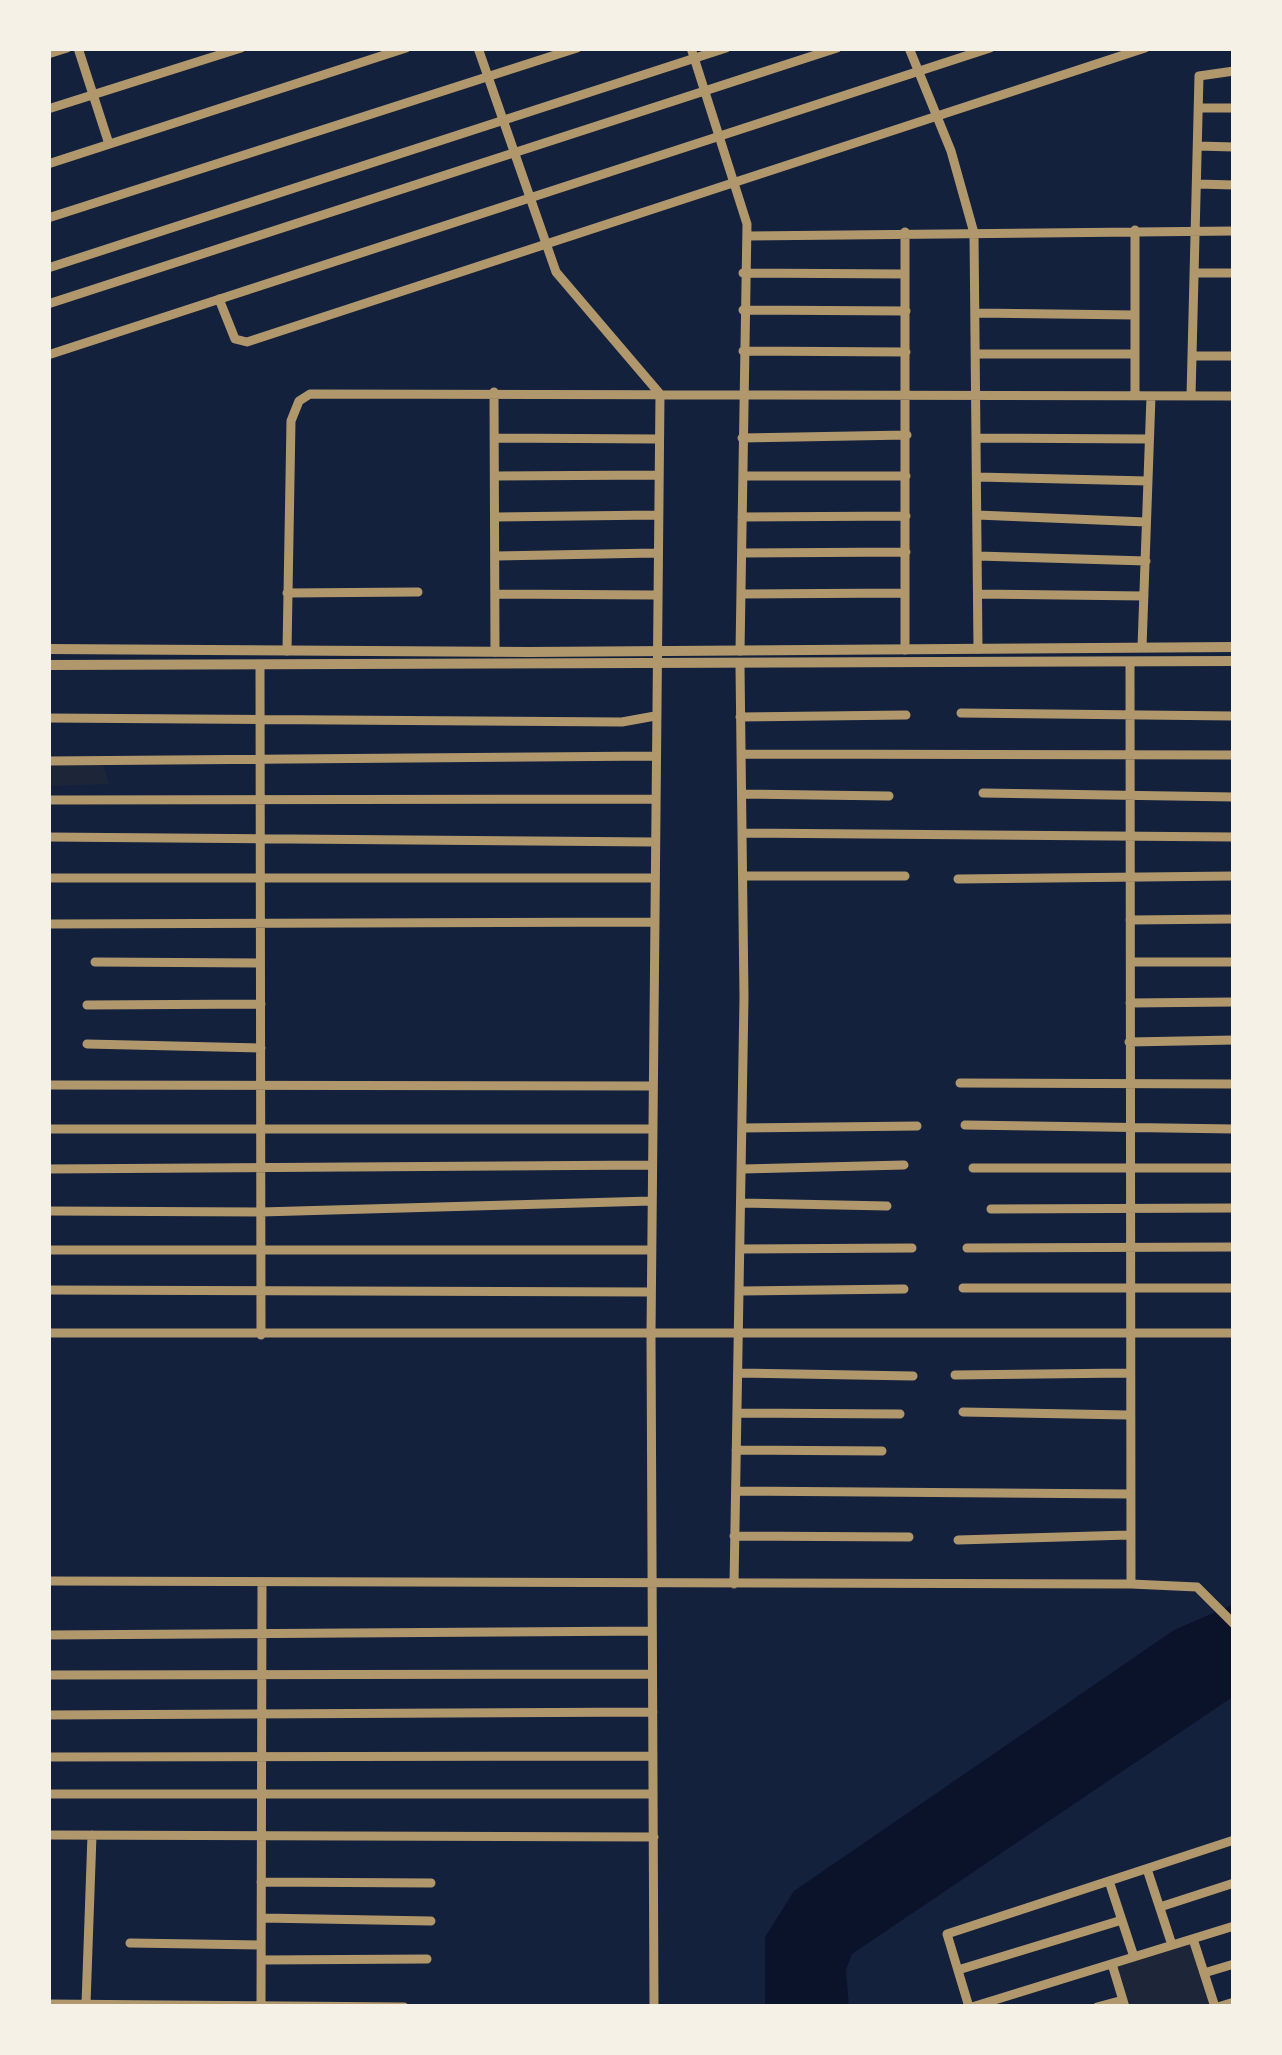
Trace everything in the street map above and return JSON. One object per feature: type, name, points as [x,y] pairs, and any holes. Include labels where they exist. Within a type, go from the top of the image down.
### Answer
[{"type":"street","points":[[48,54],[68,48]]},
{"type":"street","points":[[78,48],[109,144]]},
{"type":"street","points":[[48,110],[242,48]]},
{"type":"street","points":[[48,164],[406,48]]},
{"type":"street","points":[[478,48],[528,201],[565,288],[661,394],[654,651],[651,1201],[654,2007]]},
{"type":"street","points":[[48,218],[577,48]]},
{"type":"street","points":[[48,268],[693,53],[726,48]]},
{"type":"street","points":[[48,304],[837,48]]},
{"type":"street","points":[[909,48],[974,232],[978,649]]},
{"type":"street","points":[[48,355],[990,48]]},
{"type":"street","points":[[219,299],[236,339],[247,342],[1145,48]]},
{"type":"street","points":[[693,53],[748,236],[743,273],[740,651]]},
{"type":"street","points":[[1191,397],[1199,74],[1234,71]]},
{"type":"street","points":[[1199,108],[1234,108]]},
{"type":"street","points":[[1198,146],[1234,147]]},
{"type":"street","points":[[1197,184],[1234,185]]},
{"type":"street","points":[[1135,230],[1135,395]]},
{"type":"street","points":[[748,236],[1234,231]]},
{"type":"street","points":[[905,232],[905,650]]},
{"type":"street","points":[[743,273],[905,274]]},
{"type":"street","points":[[1194,273],[1234,274]]},
{"type":"street","points":[[743,310],[906,311]]},
{"type":"street","points":[[976,313],[1134,315]]},
{"type":"street","points":[[742,351],[906,352]]},
{"type":"street","points":[[976,354],[1134,354]]},
{"type":"street","points":[[1192,356],[1234,356]]},
{"type":"street","points":[[287,651],[291,421],[298,401],[324,391],[1234,397]]},
{"type":"street","points":[[494,392],[495,652]]},
{"type":"street","points":[[1142,647],[1150,396]]},
{"type":"street","points":[[742,438],[908,435]]},
{"type":"street","points":[[494,438],[658,439]]},
{"type":"street","points":[[976,438],[1149,439]]},
{"type":"street","points":[[495,476],[657,475]]},
{"type":"street","points":[[742,476],[907,476]]},
{"type":"street","points":[[977,477],[1148,481]]},
{"type":"street","points":[[496,517],[656,515]]},
{"type":"street","points":[[977,515],[1146,522]]},
{"type":"street","points":[[742,518],[906,516]]},
{"type":"street","points":[[742,553],[905,552]]},
{"type":"street","points":[[496,556],[656,553]]},
{"type":"street","points":[[978,556],[1145,561]]},
{"type":"street","points":[[287,593],[418,592]]},
{"type":"street","points":[[741,594],[905,593]]},
{"type":"street","points":[[496,594],[655,595]]},
{"type":"street","points":[[978,594],[1144,596]]},
{"type":"street","points":[[48,649],[495,652],[1234,646]]},
{"type":"street","points":[[48,665],[655,667],[1234,661]]},
{"type":"street","points":[[1130,662],[1127,1373],[1131,1584]]},
{"type":"street","points":[[260,666],[261,1335]]},
{"type":"street","points":[[734,1584],[743,1169],[740,666]]},
{"type":"street","points":[[961,713],[1234,716]]},
{"type":"street","points":[[740,717],[906,715]]},
{"type":"street","points":[[48,718],[622,722],[655,716]]},
{"type":"street","points":[[741,754],[1234,755]]},
{"type":"street","points":[[48,761],[260,763],[654,756]]},
{"type":"street","points":[[742,794],[889,796]]},
{"type":"street","points":[[983,794],[1234,796]]},
{"type":"street","points":[[48,800],[654,799]]},
{"type":"street","points":[[742,833],[1234,837]]},
{"type":"street","points":[[48,837],[654,842]]},
{"type":"street","points":[[744,876],[905,876]]},
{"type":"street","points":[[958,879],[1234,876]]},
{"type":"street","points":[[48,878],[653,878]]},
{"type":"street","points":[[1130,920],[1234,919]]},
{"type":"street","points":[[48,924],[653,922]]},
{"type":"street","points":[[95,962],[260,963]]},
{"type":"street","points":[[1131,962],[1234,962]]},
{"type":"street","points":[[1130,1004],[1234,1002]]},
{"type":"street","points":[[87,1006],[261,1004]]},
{"type":"street","points":[[1129,1042],[1234,1040]]},
{"type":"street","points":[[87,1044],[260,1048]]},
{"type":"street","points":[[960,1083],[1234,1084]]},
{"type":"street","points":[[48,1084],[653,1086]]},
{"type":"street","points":[[965,1125],[1234,1129]]},
{"type":"street","points":[[742,1128],[917,1126]]},
{"type":"street","points":[[48,1130],[652,1129]]},
{"type":"street","points":[[743,1169],[904,1165]]},
{"type":"street","points":[[48,1169],[652,1166]]},
{"type":"street","points":[[973,1168],[1234,1168]]},
{"type":"street","points":[[48,1211],[261,1212],[651,1201]]},
{"type":"street","points":[[742,1203],[887,1206]]},
{"type":"street","points":[[991,1209],[1234,1208]]},
{"type":"street","points":[[967,1248],[1234,1247]]},
{"type":"street","points":[[741,1249],[912,1249]]},
{"type":"street","points":[[48,1250],[651,1250]]},
{"type":"street","points":[[963,1288],[1234,1288]]},
{"type":"street","points":[[741,1291],[904,1289]]},
{"type":"street","points":[[48,1290],[651,1292]]},
{"type":"street","points":[[48,1334],[1234,1333]]},
{"type":"street","points":[[739,1373],[913,1376]]},
{"type":"street","points":[[955,1375],[1127,1373]]},
{"type":"street","points":[[963,1412],[1128,1415]]},
{"type":"street","points":[[737,1413],[900,1414]]},
{"type":"street","points":[[736,1450],[882,1451]]},
{"type":"street","points":[[736,1492],[1130,1494]]},
{"type":"street","points":[[958,1540],[1130,1534]]},
{"type":"street","points":[[734,1536],[909,1537]]},
{"type":"street","points":[[48,1581],[1178,1583],[1207,1592],[1234,1624]]},
{"type":"street","points":[[261,2006],[262,1584]]},
{"type":"street","points":[[48,1635],[652,1631]]},
{"type":"street","points":[[48,1675],[652,1674]]},
{"type":"street","points":[[48,1715],[653,1712]]},
{"type":"street","points":[[48,1757],[653,1756]]},
{"type":"street","points":[[48,1794],[653,1794]]},
{"type":"street","points":[[48,1835],[654,1837]]},
{"type":"street","points":[[86,2004],[92,1835]]},
{"type":"street","points":[[1234,1840],[947,1934],[970,2007],[1007,2002],[1234,1926]]},
{"type":"street","points":[[1147,1869],[1172,1945]]},
{"type":"street","points":[[1109,1881],[1134,1957]]},
{"type":"street","points":[[261,1882],[431,1882]]},
{"type":"street","points":[[1160,1907],[1234,1883]]},
{"type":"street","points":[[262,1918],[431,1922]]},
{"type":"street","points":[[958,1970],[1122,1920]]},
{"type":"street","points":[[1192,1939],[1217,2007],[1234,2002]]},
{"type":"street","points":[[130,1943],[261,1945]]},
{"type":"street","points":[[261,1960],[427,1959]]},
{"type":"street","points":[[1097,2007],[1124,2003],[1112,1964]]},
{"type":"street","points":[[1204,1973],[1234,1964]]},
{"type":"street","points":[[48,2004],[404,2007]]},
{"type":"shaded area","points":[[48,761],[102,761],[109,784],[48,786]]},
{"type":"shaded area","points":[[1234,1604],[1234,1696],[852,1954],[846,1970],[849,2007],[765,2007],[765,1937],[794,1891],[1174,1630]]},
{"type":"shaded area","points":[[1191,1944],[1211,2006],[1127,2007],[1114,1968]]}]
